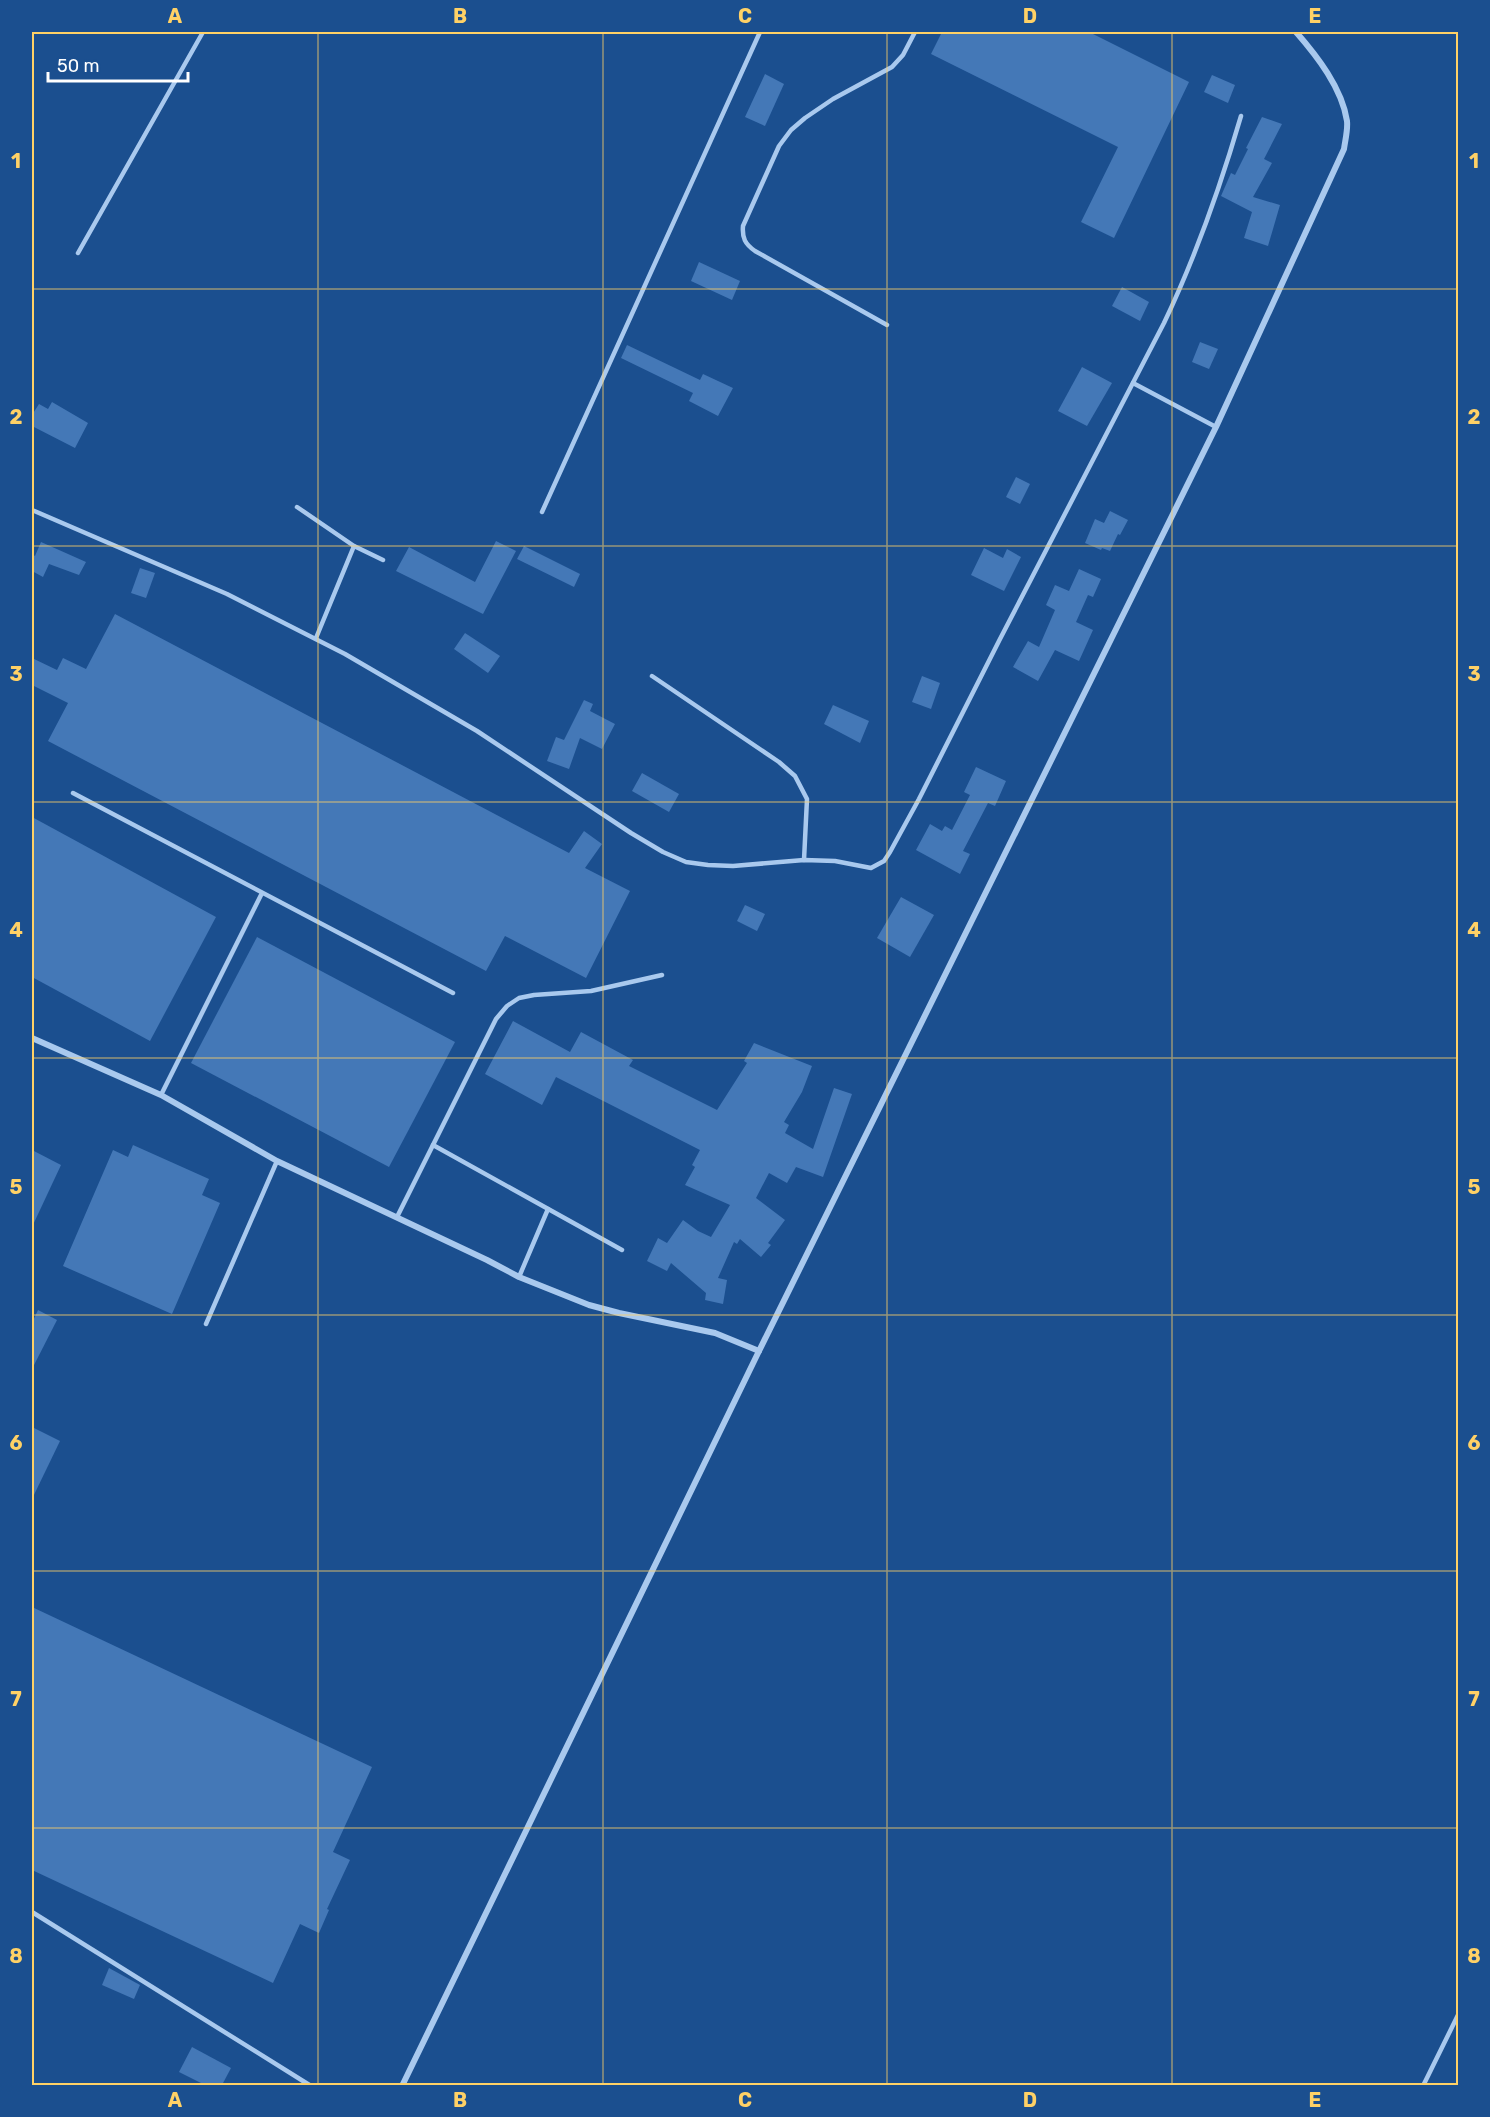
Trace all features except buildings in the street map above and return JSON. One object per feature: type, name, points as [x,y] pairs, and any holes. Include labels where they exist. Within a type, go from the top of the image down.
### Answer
[{"type":"street","points":[[402,2085],[759,1351],[1216,427],[1344,150],[1347,122],[1337,90],[1322,65],[1296,32]]},
{"type":"street","points":[[32,1038],[161,1095],[277,1161],[519,1277],[589,1305],[715,1333],[759,1351]]},
{"type":"lane","points":[[78,253],[203,32]]},
{"type":"lane","points":[[542,512],[760,32]]},
{"type":"lane","points":[[886,326],[755,251],[747,245],[743,235],[743,226],[779,146],[791,130],[805,117],[833,99],[892,67],[903,55],[915,32]]},
{"type":"lane","points":[[32,510],[227,594],[316,638],[416,694],[477,731],[631,833],[663,852],[686,862],[733,866],[804,860],[835,861],[871,867],[884,861],[919,799],[1188,272],[1223,177],[1241,116]]},
{"type":"lane","points":[[1133,383],[1216,427]]},
{"type":"lane","points":[[297,507],[354,546],[383,560]]},
{"type":"lane","points":[[316,638],[354,546]]},
{"type":"lane","points":[[652,676],[779,762],[795,776],[807,799],[804,860]]},
{"type":"lane","points":[[73,793],[453,993]]},
{"type":"lane","points":[[161,1095],[262,893]]},
{"type":"lane","points":[[397,1217],[496,1019],[507,1006],[526,996],[591,991],[662,975]]},
{"type":"lane","points":[[433,1145],[622,1250]]},
{"type":"lane","points":[[206,1323],[277,1161]]},
{"type":"lane","points":[[519,1277],[548,1209]]},
{"type":"lane","points":[[32,1912],[311,2085]]},
{"type":"lane","points":[[1423,2085],[1458,2015]]}]
